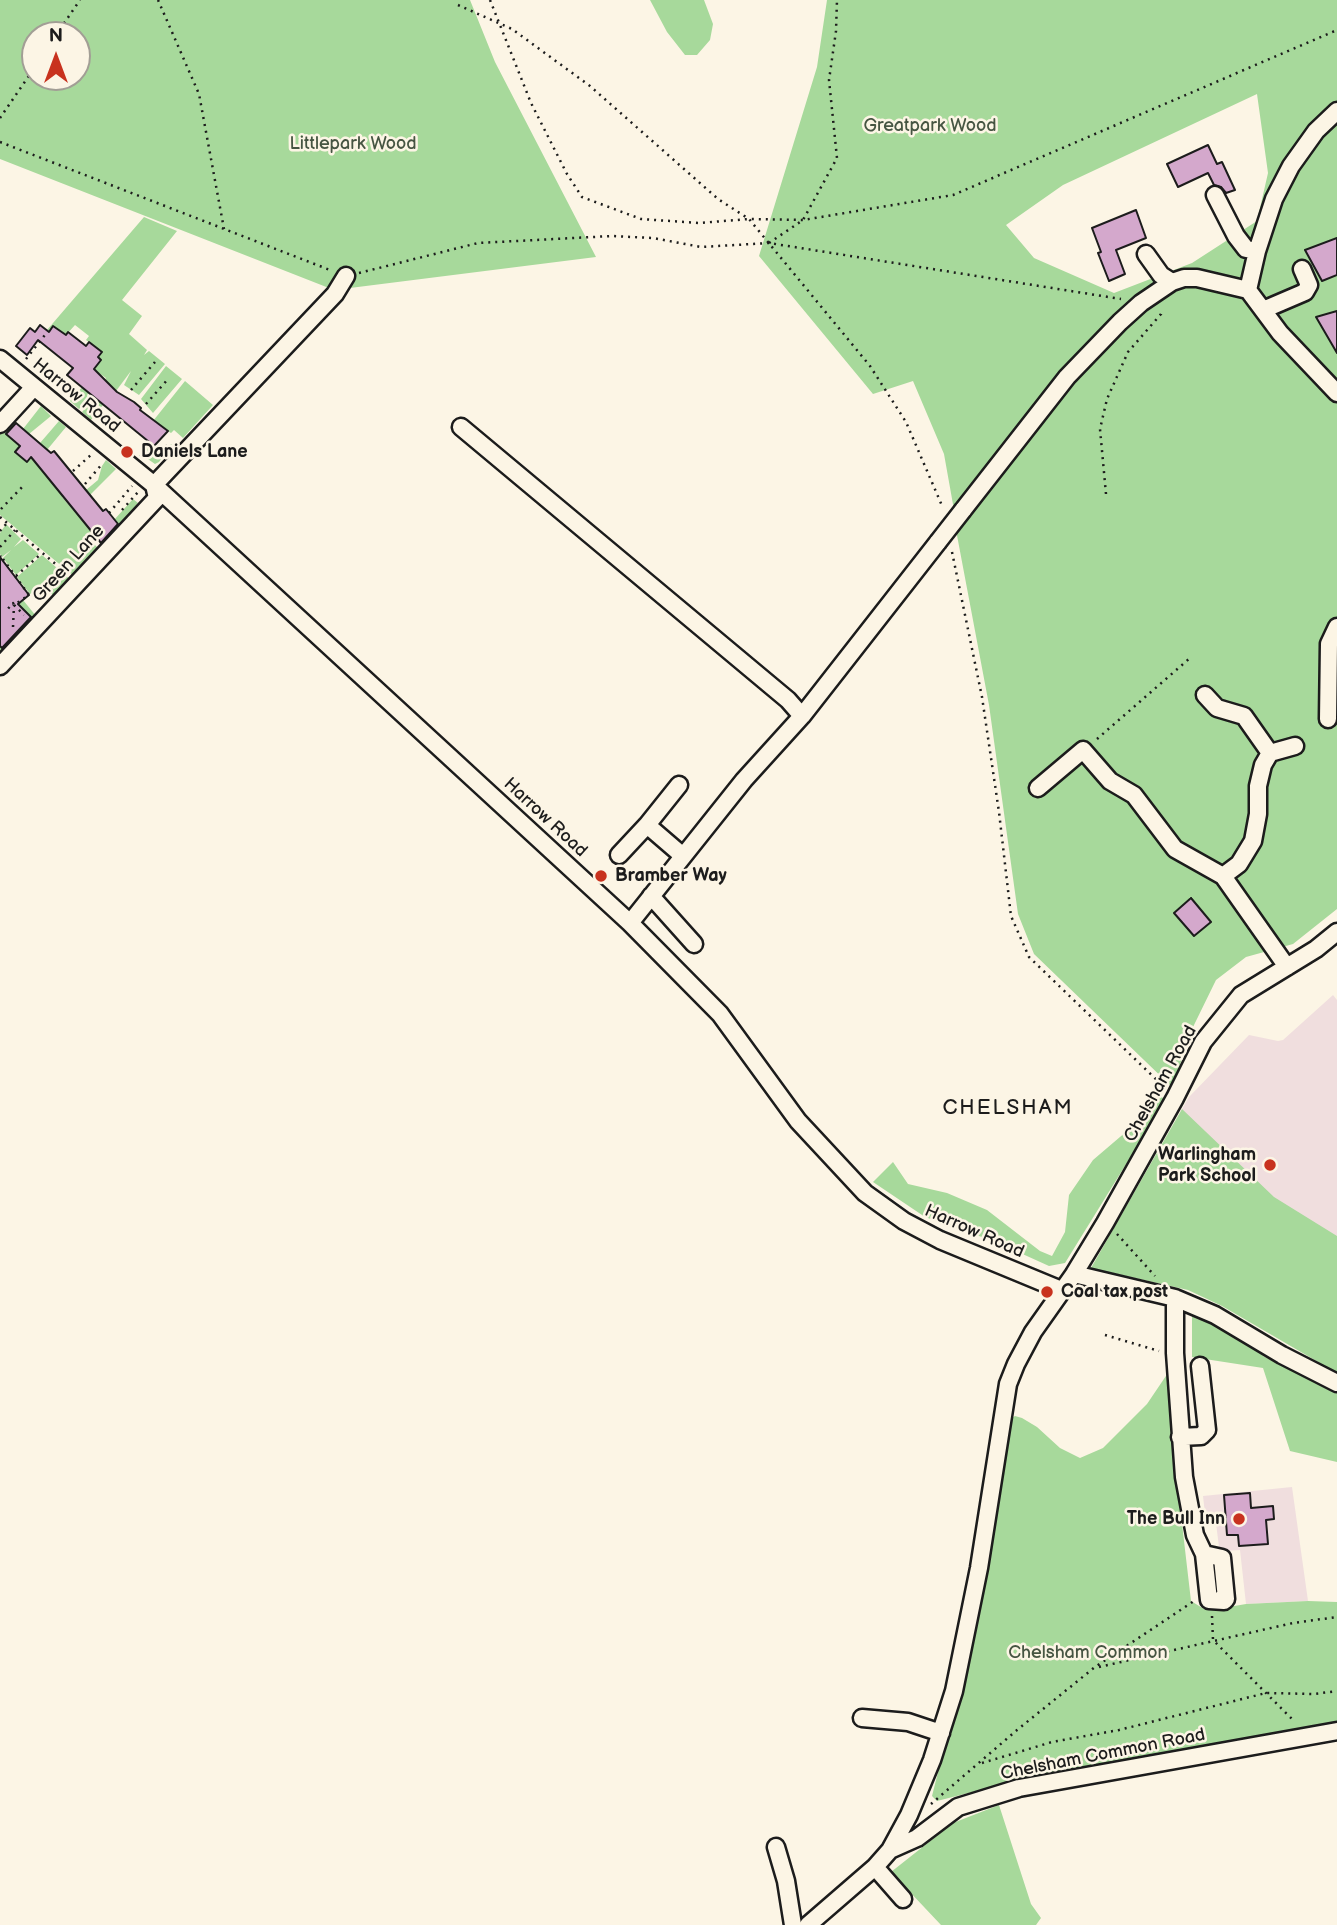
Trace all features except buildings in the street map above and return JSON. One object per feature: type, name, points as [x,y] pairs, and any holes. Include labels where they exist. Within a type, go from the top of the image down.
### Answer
[{"type":"street","points":[[1248,290],[1274,199],[1291,166],[1316,131],[1337,111]]},
{"type":"street","points":[[1215,195],[1236,236],[1247,249],[1257,251]]},
{"type":"street","points":[[1146,254],[1161,275],[1172,282]]},
{"type":"street","points":[[1263,310],[1305,292],[1308,285],[1302,269]]},
{"type":"street","points":[[148,486],[335,294],[346,276]]},
{"type":"street","points":[[630,923],[744,780],[802,716],[944,542],[963,510],[1067,377],[1119,322],[1147,298],[1172,282],[1184,278],[1197,278],[1248,290],[1280,333],[1337,393]]},
{"type":"street","name":"Harrow Road","points":[[0,359],[148,486],[630,923],[720,1014],[798,1121],[865,1192],[904,1221],[940,1240],[1061,1290]]},
{"type":"street","points":[[0,424],[34,387]]},
{"type":"street","points":[[461,427],[777,691],[802,716]]},
{"type":"street","name":"Green Lane","points":[[0,666],[157,498],[148,486]]},
{"type":"street","points":[[1328,719],[1328,654],[1329,644],[1337,627]]},
{"type":"street","points":[[1205,695],[1217,708],[1244,716],[1270,753]]},
{"type":"street","points":[[1223,876],[1239,864],[1253,841],[1258,814],[1258,786],[1263,765],[1270,753],[1295,746]]},
{"type":"street","points":[[1038,788],[1083,750],[1110,781],[1134,795],[1175,849],[1223,876],[1287,967]]},
{"type":"street","points":[[619,856],[679,785]]},
{"type":"street","points":[[647,825],[682,856]]},
{"type":"street","points":[[651,896],[694,944]]},
{"type":"street","name":"Chelsham Road","points":[[1108,1225],[1203,1042],[1241,995],[1316,949],[1337,932]]},
{"type":"street","points":[[808,1925],[875,1867],[890,1850],[909,1815],[941,1733],[954,1691],[979,1569],[1008,1384],[1033,1332],[1108,1225]]},
{"type":"street","points":[[1074,1274],[1175,1298],[1215,1315],[1282,1355],[1337,1383]]},
{"type":"street","points":[[1175,1298],[1175,1353],[1184,1477],[1195,1535],[1204,1554],[1210,1605]]},
{"type":"street","points":[[1180,1437],[1201,1436],[1207,1430],[1200,1366]]},
{"type":"street","points":[[862,1717],[908,1722],[941,1733]]},
{"type":"street","name":"Chelsham Common Road","points":[[890,1850],[917,1838],[958,1807],[1019,1788],[1337,1731]]},
{"type":"street","points":[[776,1847],[786,1881],[793,1925]]},
{"type":"street","points":[[875,1867],[903,1899]]},
{"type":"path","points":[[66,21],[80,0]]},
{"type":"path","points":[[158,0],[199,94],[224,229]]},
{"type":"path","points":[[490,0],[531,103],[567,174],[582,197],[641,219],[699,223],[749,219],[803,220],[953,195],[1337,30]]},
{"type":"path","points":[[769,243],[803,220],[837,158],[829,80],[838,0]]},
{"type":"path","points":[[457,5],[512,29],[590,86],[718,200],[749,219],[870,366],[906,422],[942,503],[945,516]]},
{"type":"path","points":[[0,118],[21,87]]},
{"type":"path","points":[[0,142],[346,276],[478,243],[612,236],[653,238],[701,247],[769,243],[1147,298],[1162,306],[1161,314],[1128,352],[1107,399],[1100,429],[1106,494]]},
{"type":"path","points":[[22,364],[48,331]]},
{"type":"path","points":[[131,390],[155,362]]},
{"type":"path","points":[[146,404],[169,378]]},
{"type":"path","points":[[80,412],[93,398]]},
{"type":"path","points":[[141,451],[147,444],[158,449],[170,443]]},
{"type":"path","points":[[73,471],[97,450]]},
{"type":"path","points":[[85,484],[106,458]]},
{"type":"path","points":[[109,513],[136,482]]},
{"type":"path","points":[[2,506],[25,484]]},
{"type":"path","points":[[115,518],[148,486]]},
{"type":"path","points":[[0,517],[78,583]]},
{"type":"path","points":[[0,531],[6,523]]},
{"type":"path","points":[[0,547],[15,530]]},
{"type":"path","points":[[944,542],[982,696],[1011,916],[1029,957],[1165,1088]]},
{"type":"path","points":[[16,576],[42,553]]},
{"type":"path","points":[[1,557],[29,595],[6,611]]},
{"type":"path","points":[[13,604],[25,616]]},
{"type":"path","points":[[13,604],[13,628]]},
{"type":"path","points":[[1083,750],[1190,658]]},
{"type":"path","points":[[1108,1225],[1156,1277]]},
{"type":"path","points":[[1105,1335],[1164,1353],[1175,1353]]},
{"type":"path","points":[[909,1815],[937,1801],[1095,1667],[1191,1601],[1210,1605],[1213,1640],[1311,1735]]},
{"type":"path","points":[[1095,1667],[1293,1623],[1337,1617]]},
{"type":"path","points":[[979,1764],[1052,1742],[1119,1730],[1266,1693],[1314,1694],[1337,1691]]},
{"type":"shaded area","name":"Warlingham Park School","points":[[1333,995],[1337,1000],[1337,1295],[1177,1128],[1182,1109],[1189,1097],[1249,1035],[1283,1040]]},
{"type":"shaded area","points":[[1292,1487],[1308,1601],[1246,1604],[1240,1550],[1224,1551],[1219,1547],[1216,1523],[1206,1523],[1203,1496]]},
{"type":"green space","name":"Littlepark Wood","points":[[0,0],[470,0],[495,62],[596,257],[334,290],[0,159]]},
{"type":"green space","points":[[650,0],[704,0],[713,24],[710,40],[697,55],[685,55],[667,32]]},
{"type":"green space","name":"Greatpark Wood","points":[[827,0],[1337,0],[1337,909],[1293,944],[1246,957],[1216,980],[1194,1025],[1172,1087],[1034,954],[1018,914],[989,705],[944,454],[913,381],[873,394],[759,256],[817,67]],"holes":[[[1257,94],[1268,173],[1257,221],[1192,263],[1114,293],[1034,258],[1006,225],[1063,185]]]},
{"type":"green space","points":[[144,217],[177,231],[122,300],[142,316],[129,334],[147,350],[144,355],[149,351],[165,364],[139,395],[124,385],[131,371],[116,391],[104,382],[106,378],[99,373],[93,381],[97,384],[87,395],[89,400],[79,409],[70,401],[90,378],[88,376],[101,360],[98,357],[102,352],[86,340],[89,336],[75,325],[66,335],[53,326],[49,332],[47,330]]},
{"type":"green space","points":[[166,366],[182,379],[153,413],[141,399]]},
{"type":"green space","points":[[185,381],[213,405],[183,438],[174,430],[171,433],[153,421]]},
{"type":"green space","points":[[95,398],[103,405],[91,420],[82,412]]},
{"type":"green space","points":[[41,406],[51,416],[29,434],[23,429]]},
{"type":"green space","points":[[11,420],[15,424],[6,434],[32,456],[49,480],[56,475],[68,491],[62,497],[73,510],[79,505],[75,512],[98,535],[91,541],[100,550],[75,577],[0,515],[0,432]]},
{"type":"green space","points":[[59,421],[66,427],[47,450],[40,443]]},
{"type":"green space","points":[[172,444],[155,464],[142,455],[139,456],[146,447],[158,450]]},
{"type":"green space","points":[[106,460],[116,469],[90,495],[86,490],[98,480]]},
{"type":"green space","points":[[133,499],[138,503],[120,526],[114,520]]},
{"type":"green space","points":[[6,524],[21,539],[14,547],[23,540],[39,554],[16,575],[3,558],[11,550],[2,557],[0,554],[0,533]]},
{"type":"green space","points":[[42,555],[72,581],[55,598],[50,592],[42,598],[36,590],[30,594],[17,577]]},
{"type":"green space","points":[[0,582],[23,600],[36,616],[0,658]]},
{"type":"green space","points":[[1159,1093],[1165,1101],[1065,1263],[1049,1266],[996,1242],[925,1217],[873,1182],[893,1162],[908,1184],[947,1193],[987,1210],[1040,1251],[1052,1256],[1065,1232],[1069,1195],[1093,1160],[1127,1131]]},
{"type":"green space","points":[[1182,1109],[1274,1197],[1337,1236],[1337,1373],[1222,1306],[1188,1290],[1091,1268]]},
{"type":"green space","points":[[1192,1314],[1261,1350],[1263,1356],[1337,1392],[1337,1462],[1290,1451],[1263,1368],[1192,1357]]},
{"type":"green space","name":"Chelsham Common","points":[[1172,1367],[1179,1498],[1191,1601],[1211,1610],[1246,1604],[1337,1602],[1337,1723],[984,1789],[937,1801],[932,1796],[966,1661],[1010,1419],[1015,1416],[1022,1418],[1037,1427],[1060,1448],[1080,1458],[1103,1448],[1147,1404]]},
{"type":"green space","points":[[999,1805],[1031,1904],[1041,1918],[1036,1925],[941,1925],[891,1872],[953,1823]]},
{"type":"place","name":"Daniels Lane","points":[[127,452]]},
{"type":"place","name":"Bramber Way","points":[[601,876]]},
{"type":"place","name":"Warlingham Park School","points":[[1270,1165]]},
{"type":"place","name":"Coal tax post","points":[[1047,1292]]},
{"type":"place","name":"The Bull Inn","points":[[1239,1519]]},
{"type":"district","name":"CHELSHAM","points":[[1008,1109]]}]
